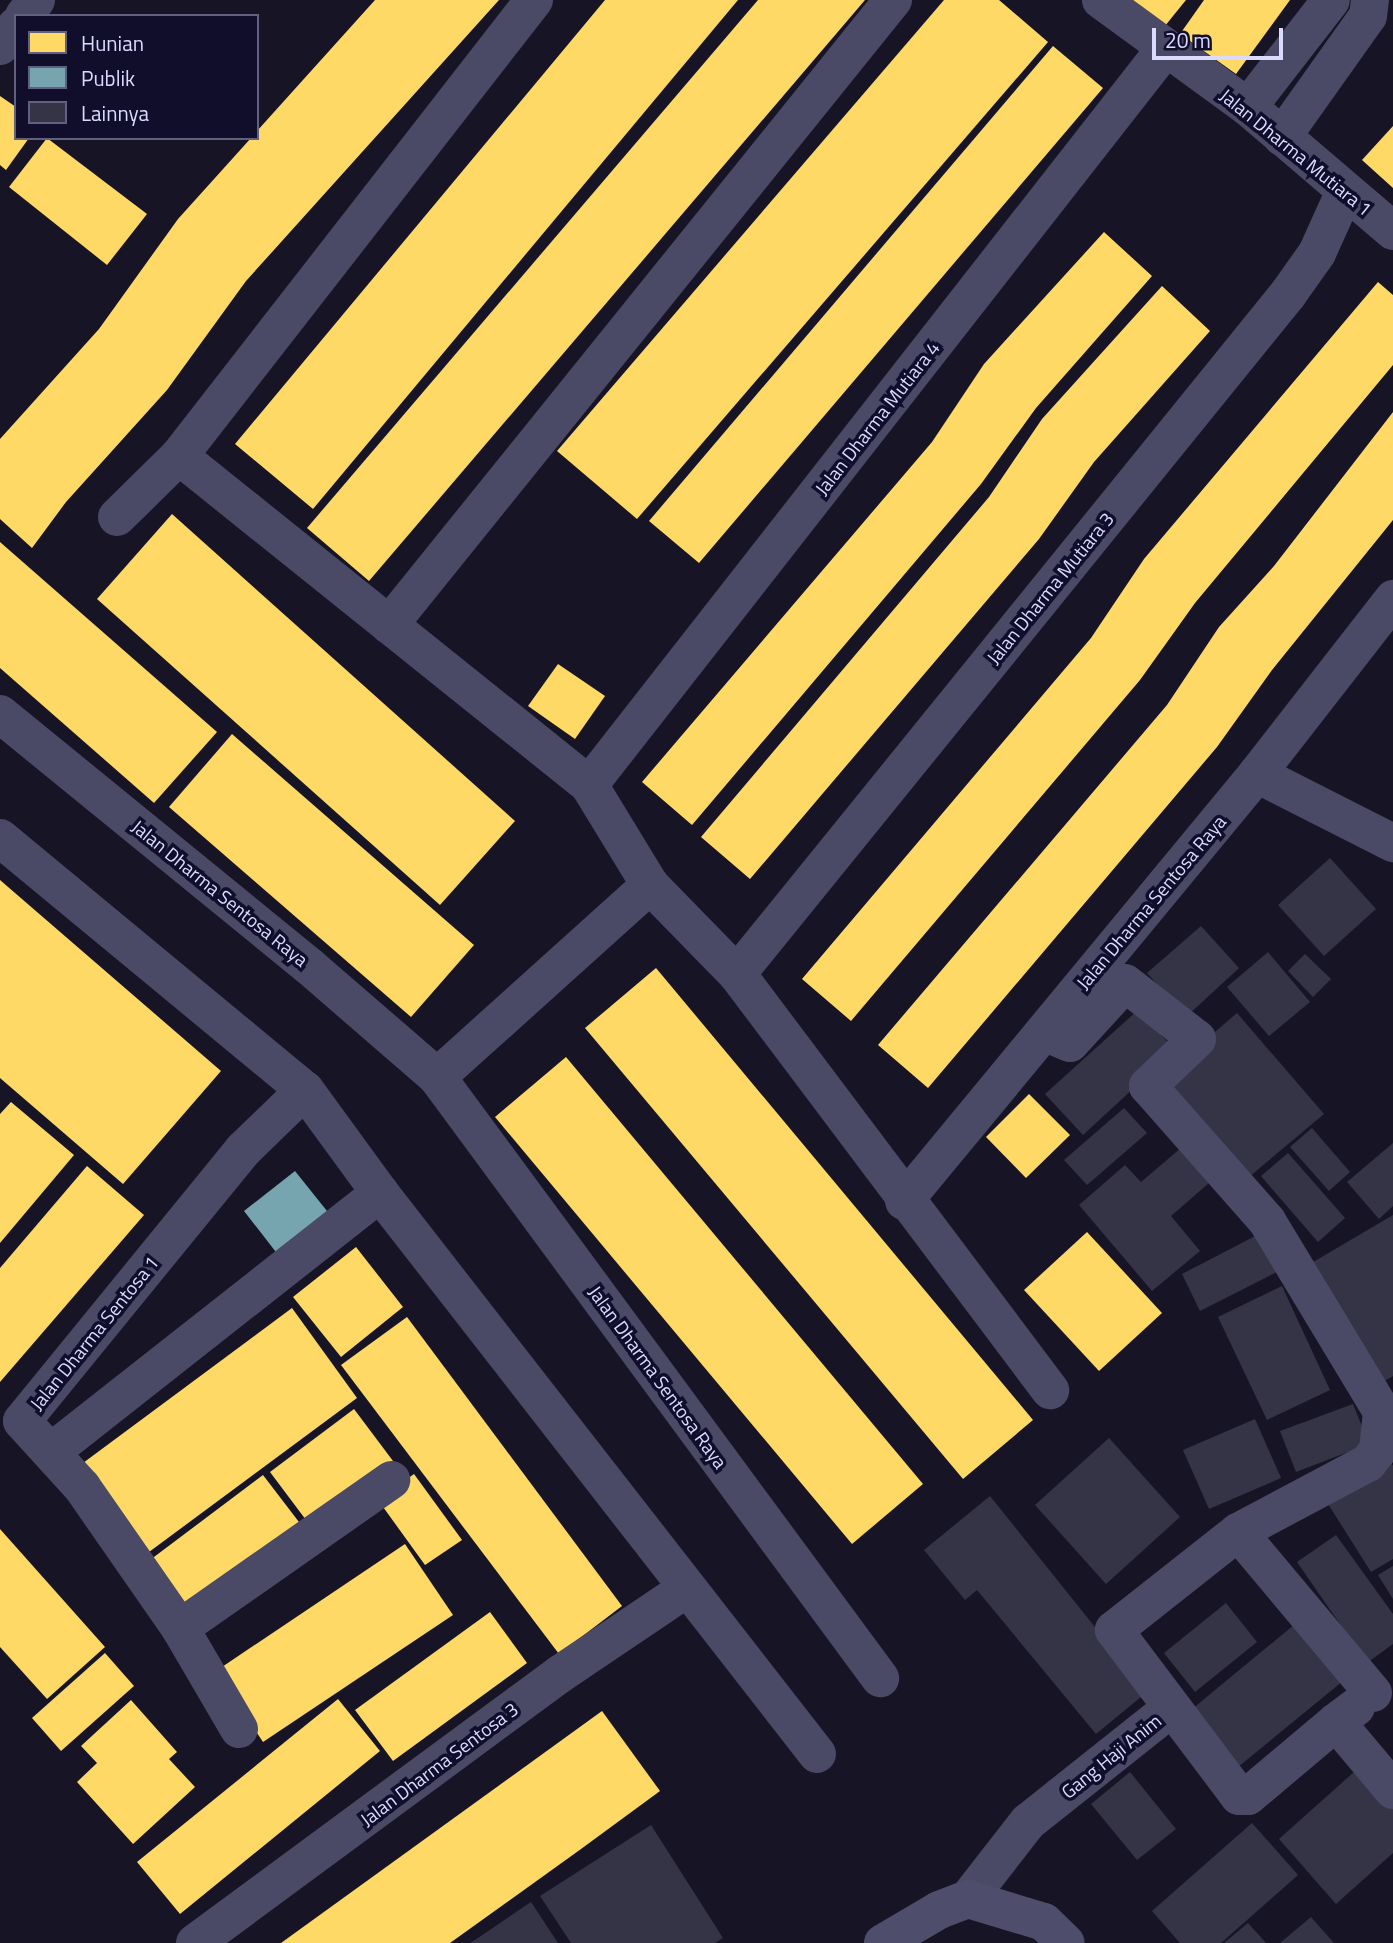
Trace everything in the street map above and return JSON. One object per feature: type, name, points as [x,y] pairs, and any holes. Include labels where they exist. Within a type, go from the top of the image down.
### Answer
[{"type":"street","points":[[117,517],[179,456],[534,0]]},
{"type":"street","points":[[388,625],[893,0]]},
{"type":"street","name":"Jalan Dharma Mutiara 1","points":[[1101,0],[1164,50],[1248,107],[1393,231]]},
{"type":"street","points":[[1248,107],[1331,0]]},
{"type":"street","points":[[1282,137],[1368,16],[1370,0]]},
{"type":"street","points":[[0,46],[14,28]]},
{"type":"street","name":"Jalan Dharma Mutiara 4","points":[[589,785],[1164,50]]},
{"type":"street","name":"Jalan Dharma Mutiara 3","points":[[737,974],[1288,294],[1317,253],[1345,191]]},
{"type":"street","points":[[179,456],[589,785],[650,885],[737,974],[904,1201],[1050,1390]]},
{"type":"street","name":"Jalan Dharma Sentosa Raya","points":[[904,1201],[1257,774],[1393,599]]},
{"type":"street","name":"Jalan Dharma Sentosa Raya","points":[[0,714],[309,966],[437,1077],[880,1678]]},
{"type":"street","points":[[1257,774],[1393,843]]},
{"type":"street","points":[[0,838],[305,1090],[380,1193],[817,1754]]},
{"type":"street","points":[[437,1077],[650,885]]},
{"type":"street","points":[[1044,1032],[1070,1043],[1125,982],[1197,1039],[1148,1086],[1267,1220],[1388,1408]]},
{"type":"street","name":"Jalan Dharma Sentosa 1","points":[[239,1729],[180,1628],[82,1487],[11,1413],[243,1150],[305,1090]]},
{"type":"street","points":[[51,1452],[380,1193]]},
{"type":"street","name":"Gang Haji Anim","points":[[968,1899],[1028,1822],[1170,1709],[1114,1630],[1238,1532],[1368,1463],[1378,1450],[1388,1408]]},
{"type":"street","points":[[180,1628],[391,1480]]},
{"type":"street","points":[[1170,1709],[1243,1797],[1383,1687],[1238,1532]]},
{"type":"street","name":"Jalan Dharma Sentosa 3","points":[[195,1943],[560,1674],[686,1589]]},
{"type":"street","points":[[1336,1722],[1393,1790]]},
{"type":"street","points":[[883,1943],[939,1910],[968,1899],[1044,1922],[1066,1943]]},
{"type":"building: Hunian","points":[[375,0],[499,0],[246,281],[167,390],[66,502],[32,548],[0,519],[0,439],[99,329],[178,219],[249,140],[259,140],[259,129]]},
{"type":"building: Hunian","points":[[605,0],[738,0],[313,509],[235,444]]},
{"type":"building: Hunian","points":[[758,0],[865,0],[369,581],[307,528]]},
{"type":"building: Hunian","points":[[944,0],[999,0],[1048,42],[637,519],[557,451]]},
{"type":"building: Hunian","points":[[1110,0],[1186,0],[1156,37]]},
{"type":"building: Hunian","points":[[1204,0],[1290,0],[1236,74],[1180,34]]},
{"type":"building: Hunian","points":[[1053,46],[1103,88],[699,563],[649,521]]},
{"type":"building: Hunian","points":[[0,96],[14,106],[14,140],[28,140],[6,170],[0,165]]},
{"type":"building: Hunian","points":[[1393,126],[1393,188],[1362,160]]},
{"type":"building: Hunian","points":[[45,140],[50,140],[147,214],[107,265],[9,187]]},
{"type":"building: Hunian","points":[[1104,232],[1152,276],[1036,408],[981,484],[692,825],[642,782],[932,442],[984,364]]},
{"type":"building: Hunian","points":[[1378,282],[1393,295],[1393,365],[1195,603],[1140,680],[851,1021],[802,979],[1091,638],[1144,559]]},
{"type":"building: Hunian","points":[[1162,286],[1210,331],[1094,462],[1039,539],[750,879],[701,837],[989,497],[1042,419]]},
{"type":"building: Hunian","points":[[1393,412],[1393,520],[1272,670],[1217,747],[928,1088],[878,1045],[1167,705],[1219,627],[1274,566]]},
{"type":"building: Hunian","points":[[172,514],[515,821],[440,905],[97,599]]},
{"type":"building: Hunian","points":[[0,542],[217,732],[154,803],[0,668]]},
{"type":"building: Hunian","points":[[558,664],[605,696],[575,739],[528,706]]},
{"type":"building: Hunian","points":[[232,734],[474,945],[411,1017],[169,807]]},
{"type":"building: Hunian","points":[[0,880],[221,1071],[123,1184],[0,1078]]},
{"type":"building: Hunian","points":[[656,968],[1033,1420],[963,1479],[585,1028]]},
{"type":"building: Hunian","points":[[566,1057],[923,1484],[852,1544],[495,1117]]},
{"type":"building: Hunian","points":[[1029,1094],[1070,1135],[1026,1178],[986,1137]]},
{"type":"building: Hunian","points":[[11,1102],[74,1155],[0,1243],[0,1114]]},
{"type":"building: Hunian","points":[[87,1166],[144,1215],[0,1382],[0,1268]]},
{"type":"building: Hunian","points":[[1087,1232],[1162,1313],[1099,1371],[1024,1290]]},
{"type":"building: Hunian","points":[[356,1247],[403,1307],[341,1357],[293,1297]]},
{"type":"building: Hunian","points":[[292,1308],[357,1398],[149,1552],[83,1463]]},
{"type":"building: Hunian","points":[[407,1317],[622,1606],[559,1654],[341,1365]]},
{"type":"building: Hunian","points":[[354,1409],[393,1461],[309,1524],[270,1472]]},
{"type":"building: Hunian","points":[[414,1474],[462,1540],[425,1565],[378,1500]]},
{"type":"building: Hunian","points":[[263,1475],[302,1526],[185,1614],[146,1563]]},
{"type":"building: Hunian","points":[[0,1529],[105,1647],[47,1699],[0,1647]]},
{"type":"building: Hunian","points":[[405,1544],[453,1615],[263,1742],[216,1671]]},
{"type":"building: Hunian","points":[[490,1612],[527,1663],[393,1761],[355,1710]]},
{"type":"building: Hunian","points":[[105,1653],[134,1686],[61,1751],[32,1718]]},
{"type":"building: Hunian","points":[[338,1699],[380,1751],[180,1914],[137,1862]]},
{"type":"building: Hunian","points":[[131,1700],[177,1752],[169,1759],[195,1787],[133,1844],[77,1782],[97,1763],[81,1746]]},
{"type":"building: Hunian","points":[[602,1711],[660,1791],[581,1849],[450,1943],[281,1943]]},
{"type":"building: Publik","points":[[295,1171],[331,1216],[279,1256],[244,1211]]},
{"type":"building: Lainnya","points":[[1330,858],[1376,909],[1324,956],[1278,905]]},
{"type":"building: Lainnya","points":[[1201,926],[1239,968],[1186,1017],[1147,973]]},
{"type":"building: Lainnya","points":[[1268,952],[1310,1002],[1269,1036],[1227,987]]},
{"type":"building: Lainnya","points":[[1305,954],[1331,979],[1313,997],[1288,971]]},
{"type":"building: Lainnya","points":[[1138,1010],[1175,1050],[1083,1135],[1045,1094]]},
{"type":"building: Lainnya","points":[[1237,1013],[1324,1114],[1243,1182],[1158,1081]]},
{"type":"building: Lainnya","points":[[1124,1108],[1147,1133],[1087,1185],[1064,1160]]},
{"type":"building: Lainnya","points":[[1312,1128],[1350,1172],[1329,1191],[1290,1147]]},
{"type":"building: Lainnya","points":[[1188,1142],[1217,1176],[1171,1216],[1200,1251],[1152,1291],[1079,1205],[1125,1165],[1141,1182]]},
{"type":"building: Lainnya","points":[[1393,1143],[1393,1206],[1379,1219],[1347,1182]]},
{"type":"building: Lainnya","points":[[1288,1153],[1345,1218],[1318,1242],[1261,1176]]},
{"type":"building: Lainnya","points":[[1393,1215],[1393,1376],[1373,1388],[1303,1268]]},
{"type":"building: Lainnya","points":[[1261,1233],[1281,1270],[1200,1311],[1182,1274]]},
{"type":"building: Lainnya","points":[[1282,1286],[1330,1390],[1267,1420],[1218,1317]]},
{"type":"building: Lainnya","points":[[1353,1404],[1369,1444],[1296,1472],[1280,1431]]},
{"type":"building: Lainnya","points":[[1255,1419],[1281,1478],[1209,1509],[1183,1450]]},
{"type":"building: Lainnya","points":[[1109,1438],[1180,1517],[1106,1584],[1035,1505]]},
{"type":"building: Lainnya","points":[[1387,1456],[1393,1466],[1393,1559],[1371,1572],[1323,1496]]},
{"type":"building: Lainnya","points":[[990,1496],[1147,1692],[1096,1734],[977,1590],[965,1600],[924,1550]]},
{"type":"building: Lainnya","points":[[1336,1535],[1393,1614],[1393,1644],[1367,1663],[1297,1562]]},
{"type":"building: Lainnya","points":[[1393,1566],[1393,1599],[1378,1575]]},
{"type":"building: Lainnya","points":[[1226,1603],[1257,1642],[1195,1692],[1164,1653]]},
{"type":"building: Lainnya","points":[[1306,1615],[1354,1672],[1232,1772],[1186,1714]]},
{"type":"building: Lainnya","points":[[1363,1764],[1393,1798],[1393,1853],[1336,1904],[1279,1839]]},
{"type":"building: Lainnya","points":[[1130,1772],[1176,1829],[1137,1860],[1091,1804]]},
{"type":"building: Lainnya","points":[[1252,1823],[1298,1875],[1221,1943],[1180,1943],[1152,1911]]},
{"type":"building: Lainnya","points":[[651,1825],[723,1938],[715,1943],[571,1943],[540,1896]]},
{"type":"building: Lainnya","points":[[531,1902],[558,1943],[470,1943],[478,1938]]},
{"type":"building: Lainnya","points":[[1311,1917],[1334,1943],[1280,1943]]},
{"type":"building: Lainnya","points":[[1248,1923],[1266,1943],[1224,1943]]}]
